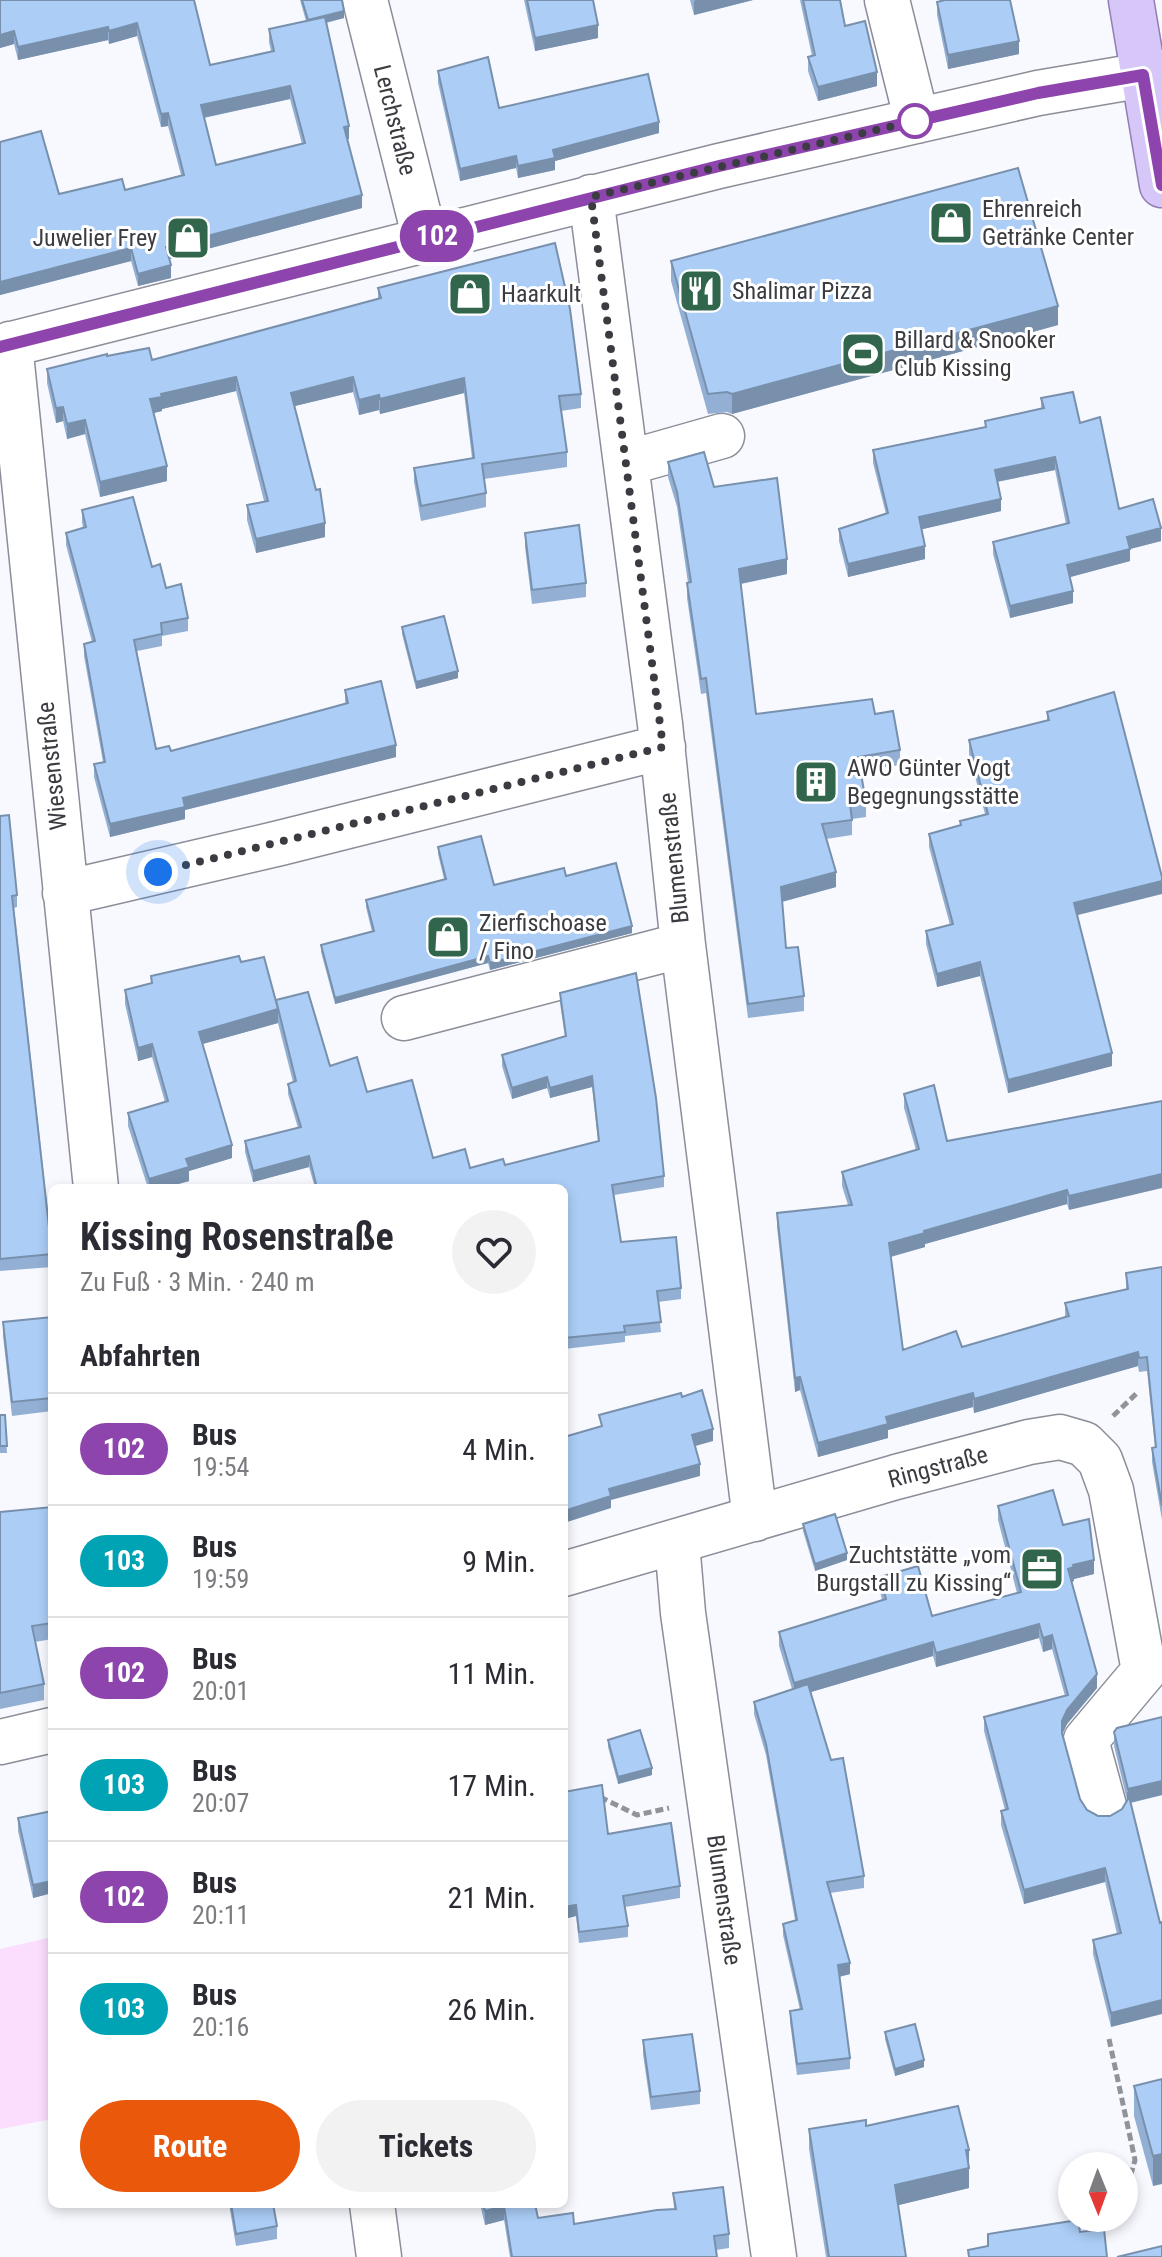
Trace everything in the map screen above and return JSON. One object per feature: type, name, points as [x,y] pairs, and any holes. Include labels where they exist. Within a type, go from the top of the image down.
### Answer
[{"type":"main road","points":[[1131,0],[1153,74],[1162,185]]},
{"type":"street","name":"Lerchstraße","points":[[365,0],[425,239]]},
{"type":"street","points":[[887,0],[917,121]]},
{"type":"street","points":[[5,345],[591,197],[1038,93],[1153,74]]},
{"type":"street","name":"Blumenstraße","points":[[591,197],[663,747],[683,945],[755,1519]]},
{"type":"street","name":"Wiesenstraße","points":[[5,345],[96,1184]]},
{"type":"street","points":[[627,463],[722,436]]},
{"type":"street","points":[[65,893],[266,847],[663,747]]},
{"type":"street","points":[[404,1018],[683,945]]},
{"type":"street","name":"Ringstraße","points":[[568,1573],[896,1477],[1029,1442],[1060,1437],[1084,1444],[1100,1460],[1111,1490],[1144,1671],[1086,1740],[1104,1806]]},
{"type":"street","name":"Blumenstraße","points":[[677,1543],[683,1613],[774,2257]]},
{"type":"street","points":[[0,1742],[48,1731]]},
{"type":"street","points":[[373,2208],[379,2257]]},
{"type":"path","points":[[599,1796],[637,1815],[709,1799]]},
{"type":"path","points":[[1109,2039],[1133,2152]]},
{"type":"shaded area","points":[[48,1938],[48,2120],[0,2129],[0,1949]]},
{"type":"building","points":[[0,0],[194,0],[210,65],[274,51],[269,29],[325,17],[349,126],[344,127],[362,195],[166,247],[171,265],[138,274],[131,248],[0,282],[0,142],[41,131],[59,194],[122,179],[125,190],[184,175],[168,113],[161,114],[137,23],[18,47],[14,31],[0,35]],"holes":[[[290,86],[305,143],[216,165],[201,105]]]},
{"type":"building","points":[[302,0],[342,0],[344,11],[308,20]]},
{"type":"building","points":[[527,0],[593,0],[598,25],[535,38]]},
{"type":"building","points":[[803,0],[840,0],[845,26],[865,21],[877,72],[818,87],[808,57],[815,55]]},
{"type":"building","points":[[1010,0],[1019,41],[948,55],[937,2]]},
{"type":"building","points":[[488,57],[499,108],[648,74],[659,122],[553,150],[555,158],[518,166],[516,156],[460,169],[438,71]]},
{"type":"building","points":[[1018,168],[1058,306],[732,394],[708,394],[671,261]]},
{"type":"building","points":[[555,243],[570,309],[581,394],[559,396],[567,452],[482,464],[486,493],[421,506],[414,468],[474,458],[464,378],[380,399],[379,395],[359,400],[353,377],[291,393],[316,490],[320,489],[325,523],[256,539],[247,505],[268,501],[236,377],[150,399],[167,466],[100,482],[85,420],[67,424],[63,407],[56,408],[47,369],[107,354],[149,348],[152,360],[381,298],[378,288]]},
{"type":"building","points":[[1073,392],[1080,423],[1100,417],[1119,509],[1153,499],[1161,528],[1127,537],[1130,549],[1067,565],[1073,591],[1010,606],[993,542],[1069,523],[1055,457],[995,470],[1001,499],[919,517],[925,546],[848,564],[839,529],[888,513],[873,450],[986,427],[985,421],[1044,408],[1041,398]]},
{"type":"building","points":[[704,452],[714,487],[777,478],[787,559],[739,569],[756,714],[872,699],[875,714],[893,711],[900,750],[858,757],[866,802],[850,804],[852,820],[822,824],[836,872],[781,887],[786,948],[798,947],[804,996],[748,1004],[706,678],[701,679],[687,583],[691,582],[677,492],[668,462]]},
{"type":"building","points":[[133,497],[152,567],[160,564],[166,588],[181,584],[188,618],[161,623],[162,634],[134,640],[156,749],[169,746],[171,751],[348,703],[345,690],[381,681],[396,745],[183,798],[185,807],[110,824],[94,764],[105,762],[84,644],[95,641],[66,533],[86,527],[82,510]]},
{"type":"building","points":[[579,525],[586,583],[532,590],[525,533]]},
{"type":"building","points":[[444,616],[458,671],[416,682],[402,627]]},
{"type":"building","points":[[1114,692],[1162,881],[1074,903],[1112,1053],[1008,1080],[980,962],[937,974],[926,931],[953,924],[929,834],[988,814],[969,740],[1049,720],[1047,712]]},
{"type":"building","points":[[9,815],[17,895],[12,896],[48,1218],[48,1254],[0,1259],[0,816]]},
{"type":"building","points":[[481,836],[494,885],[564,868],[566,876],[616,863],[632,926],[490,963],[488,956],[335,998],[321,945],[374,931],[366,900],[446,879],[438,847]]},
{"type":"building","points":[[239,956],[241,962],[264,957],[278,1009],[199,1032],[232,1145],[186,1159],[189,1167],[149,1179],[128,1113],[168,1101],[152,1044],[138,1048],[125,990],[152,983],[151,976]]},
{"type":"building","points":[[636,973],[656,1098],[664,1176],[612,1185],[621,1242],[676,1237],[681,1288],[657,1291],[661,1322],[624,1326],[625,1332],[568,1338],[568,1184],[316,1184],[309,1156],[253,1171],[245,1141],[301,1127],[288,1084],[296,1081],[276,1000],[308,992],[330,1066],[357,1057],[367,1092],[412,1080],[433,1158],[465,1149],[470,1168],[503,1159],[505,1165],[599,1141],[592,1076],[550,1088],[547,1077],[512,1088],[502,1055],[566,1036],[560,993]]},
{"type":"building","points":[[934,1085],[947,1141],[1162,1101],[1162,1174],[1069,1196],[1067,1190],[889,1243],[903,1350],[956,1331],[962,1347],[1069,1316],[1065,1303],[1128,1289],[1126,1273],[1162,1267],[1162,1506],[1152,1448],[1156,1447],[1147,1357],[1139,1358],[1138,1352],[974,1399],[973,1393],[886,1417],[888,1424],[818,1443],[800,1377],[795,1378],[777,1213],[852,1205],[842,1172],[919,1149],[904,1094]]},
{"type":"building","points":[[48,1317],[48,1398],[12,1402],[3,1322]]},
{"type":"building","points":[[702,1390],[713,1429],[692,1435],[700,1464],[609,1489],[611,1496],[568,1510],[568,1436],[602,1426],[599,1415],[681,1393],[682,1397]]},
{"type":"building","points":[[0,1415],[5,1415],[7,1446],[0,1446]]},
{"type":"building","points":[[1053,1490],[1063,1525],[1089,1519],[1094,1560],[1068,1569],[1097,1674],[1067,1710],[1062,1721],[1062,1733],[1080,1799],[1087,1810],[1098,1816],[1110,1816],[1122,1809],[1128,1792],[1162,1922],[1162,2000],[1111,2013],[1093,1940],[1121,1933],[1105,1868],[1024,1890],[1001,1811],[1008,1809],[984,1717],[1068,1695],[1052,1635],[1043,1638],[1039,1624],[936,1653],[933,1642],[794,1683],[779,1632],[886,1599],[880,1577],[918,1566],[932,1616],[1021,1592],[998,1506]]},
{"type":"building","points":[[48,1507],[48,1624],[32,1626],[44,1684],[0,1693],[0,1512]]},
{"type":"building","points":[[835,1514],[847,1553],[815,1564],[803,1524]]},
{"type":"building","points":[[808,1684],[831,1760],[843,1758],[864,1876],[827,1882],[850,1963],[838,1965],[850,2058],[797,2064],[790,2011],[802,2009],[783,1924],[797,1920],[766,1744],[754,1702]]},
{"type":"building","points":[[1162,1717],[1162,1781],[1128,1789],[1114,1732],[1117,1728]]},
{"type":"building","points":[[640,1730],[652,1768],[618,1777],[608,1740]]},
{"type":"building","points":[[602,1785],[608,1834],[671,1823],[680,1886],[623,1896],[628,1926],[579,1932],[576,1905],[568,1906],[568,1791]]},
{"type":"building","points":[[48,1812],[48,1882],[33,1885],[18,1818]]},
{"type":"building","points":[[915,2024],[924,2060],[895,2069],[885,2032]]},
{"type":"building","points":[[692,2034],[700,2091],[651,2097],[643,2040]]},
{"type":"building","points":[[1162,2079],[1162,2154],[1153,2156],[1134,2086]]},
{"type":"building","points":[[958,2106],[969,2150],[966,2150],[969,2168],[895,2185],[906,2257],[829,2257],[809,2129],[866,2120],[866,2126]]},
{"type":"building","points":[[723,2187],[729,2234],[714,2236],[717,2257],[512,2257],[504,2208],[536,2208],[538,2218],[573,2213],[574,2224],[676,2209],[673,2193]]},
{"type":"building","points":[[232,2208],[274,2208],[277,2226],[236,2234]]},
{"type":"building","points":[[1058,2223],[1058,2232],[1104,2232],[1107,2257],[969,2257],[968,2250],[988,2246],[988,2234]]},
{"type":"building","points":[[1162,2246],[1162,2257],[1117,2257]]},
{"type":"bus line","name":"102","points":[[0,347],[719,166],[1038,93],[1143,75],[1162,185]]},
{"type":"place","name":"Ehrenreich Getränke Center","points":[[951,223]]},
{"type":"place","name":"Juwelier Frey","points":[[188,238]]},
{"type":"place","name":"Shalimar Pizza","points":[[701,291]]},
{"type":"place","name":"Haarkult","points":[[470,294]]},
{"type":"place","name":"Billard & Snooker Club Kissing","points":[[863,354]]},
{"type":"place","name":"AWO Günter Vogt Begegnungsstätte","points":[[816,782]]},
{"type":"place","name":"Zierfischoase / Fino","points":[[448,937]]},
{"type":"place","name":"Zuchtstätte „vom Burgstall zu Kissing“","points":[[1042,1569]]},
{"type":"route","points":[[158,872],[663,747],[591,197],[915,121]]}]
